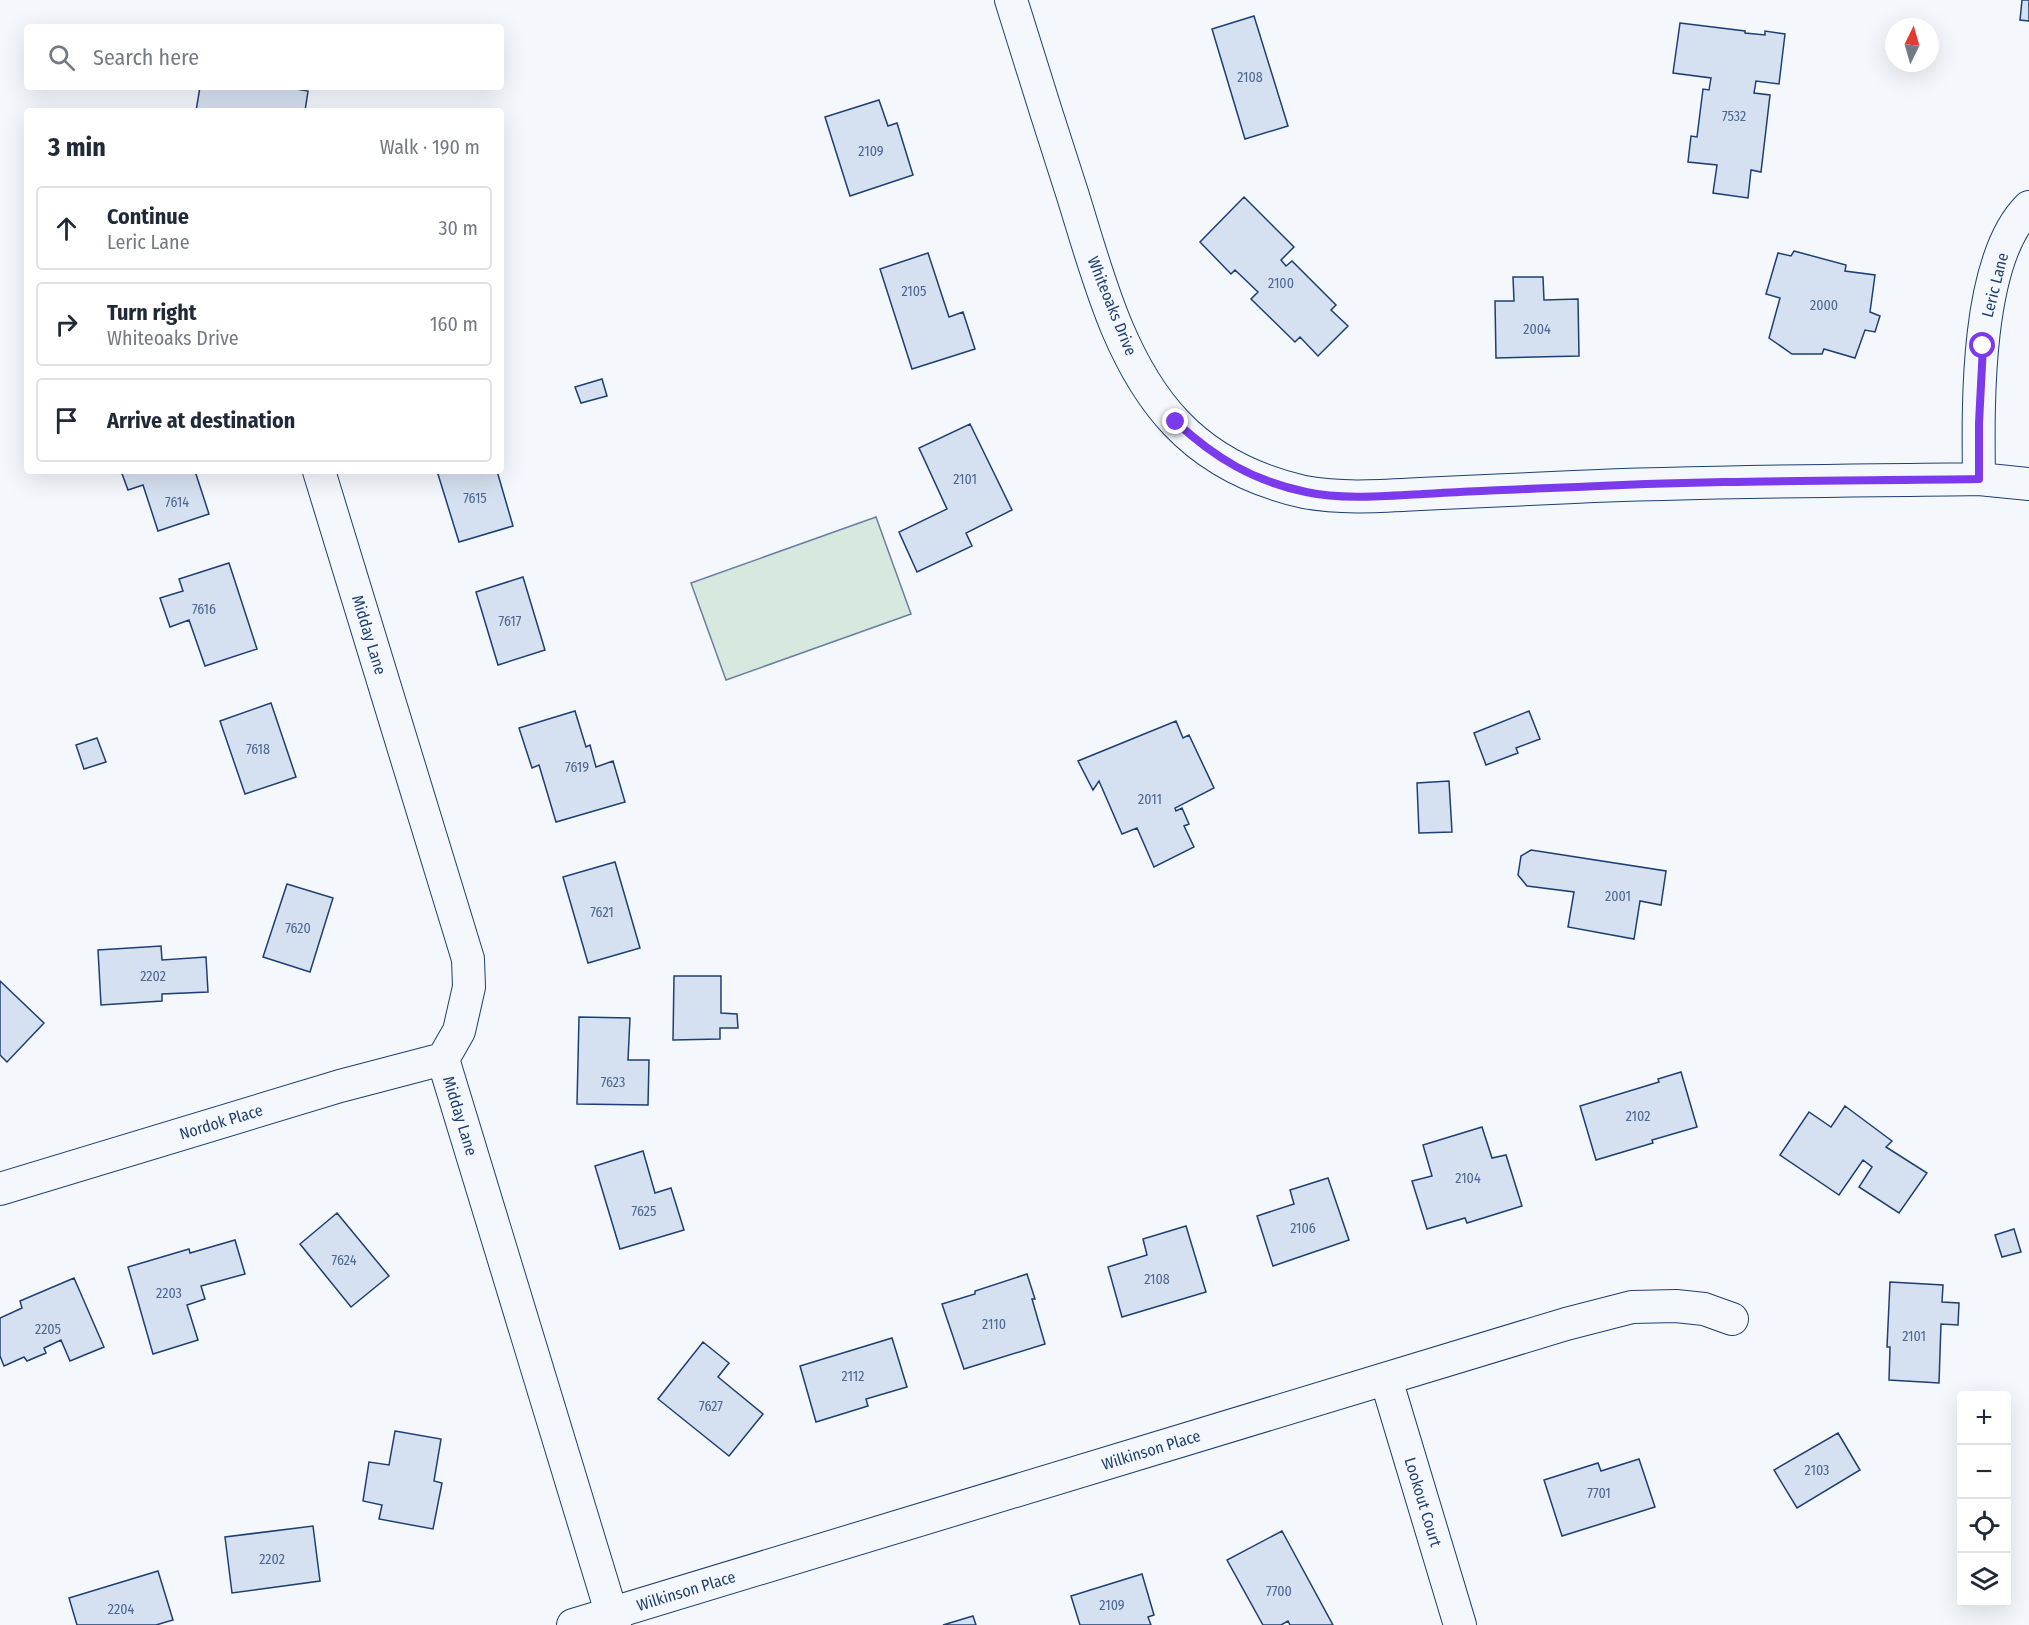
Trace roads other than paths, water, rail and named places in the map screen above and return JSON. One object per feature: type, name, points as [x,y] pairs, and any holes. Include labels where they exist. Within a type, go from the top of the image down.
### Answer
[{"type":"street","name":"Whiteoaks Drive","points":[[1011,0],[1100,284],[1120,335],[1158,401],[1176,422],[1198,443],[1222,460],[1249,474],[1308,493],[1367,496],[1627,484],[1979,479],[2029,484]]},
{"type":"street","name":"Leric Lane","points":[[1979,479],[1983,346],[1989,294],[2005,244],[2019,216],[2029,207]]},
{"type":"street","name":"Midday Lane","points":[[320,474],[468,959],[469,987],[459,1031],[443,1059],[613,1619]]},
{"type":"street","name":"Nordok Place","points":[[0,1189],[340,1086],[443,1059]]},
{"type":"street","name":"Wilkinson Place","points":[[573,1625],[613,1619],[1566,1324],[1632,1307],[1676,1306],[1704,1309],[1732,1319]]},
{"type":"street","name":"Lookout Court","points":[[1386,1379],[1461,1625]]}]
